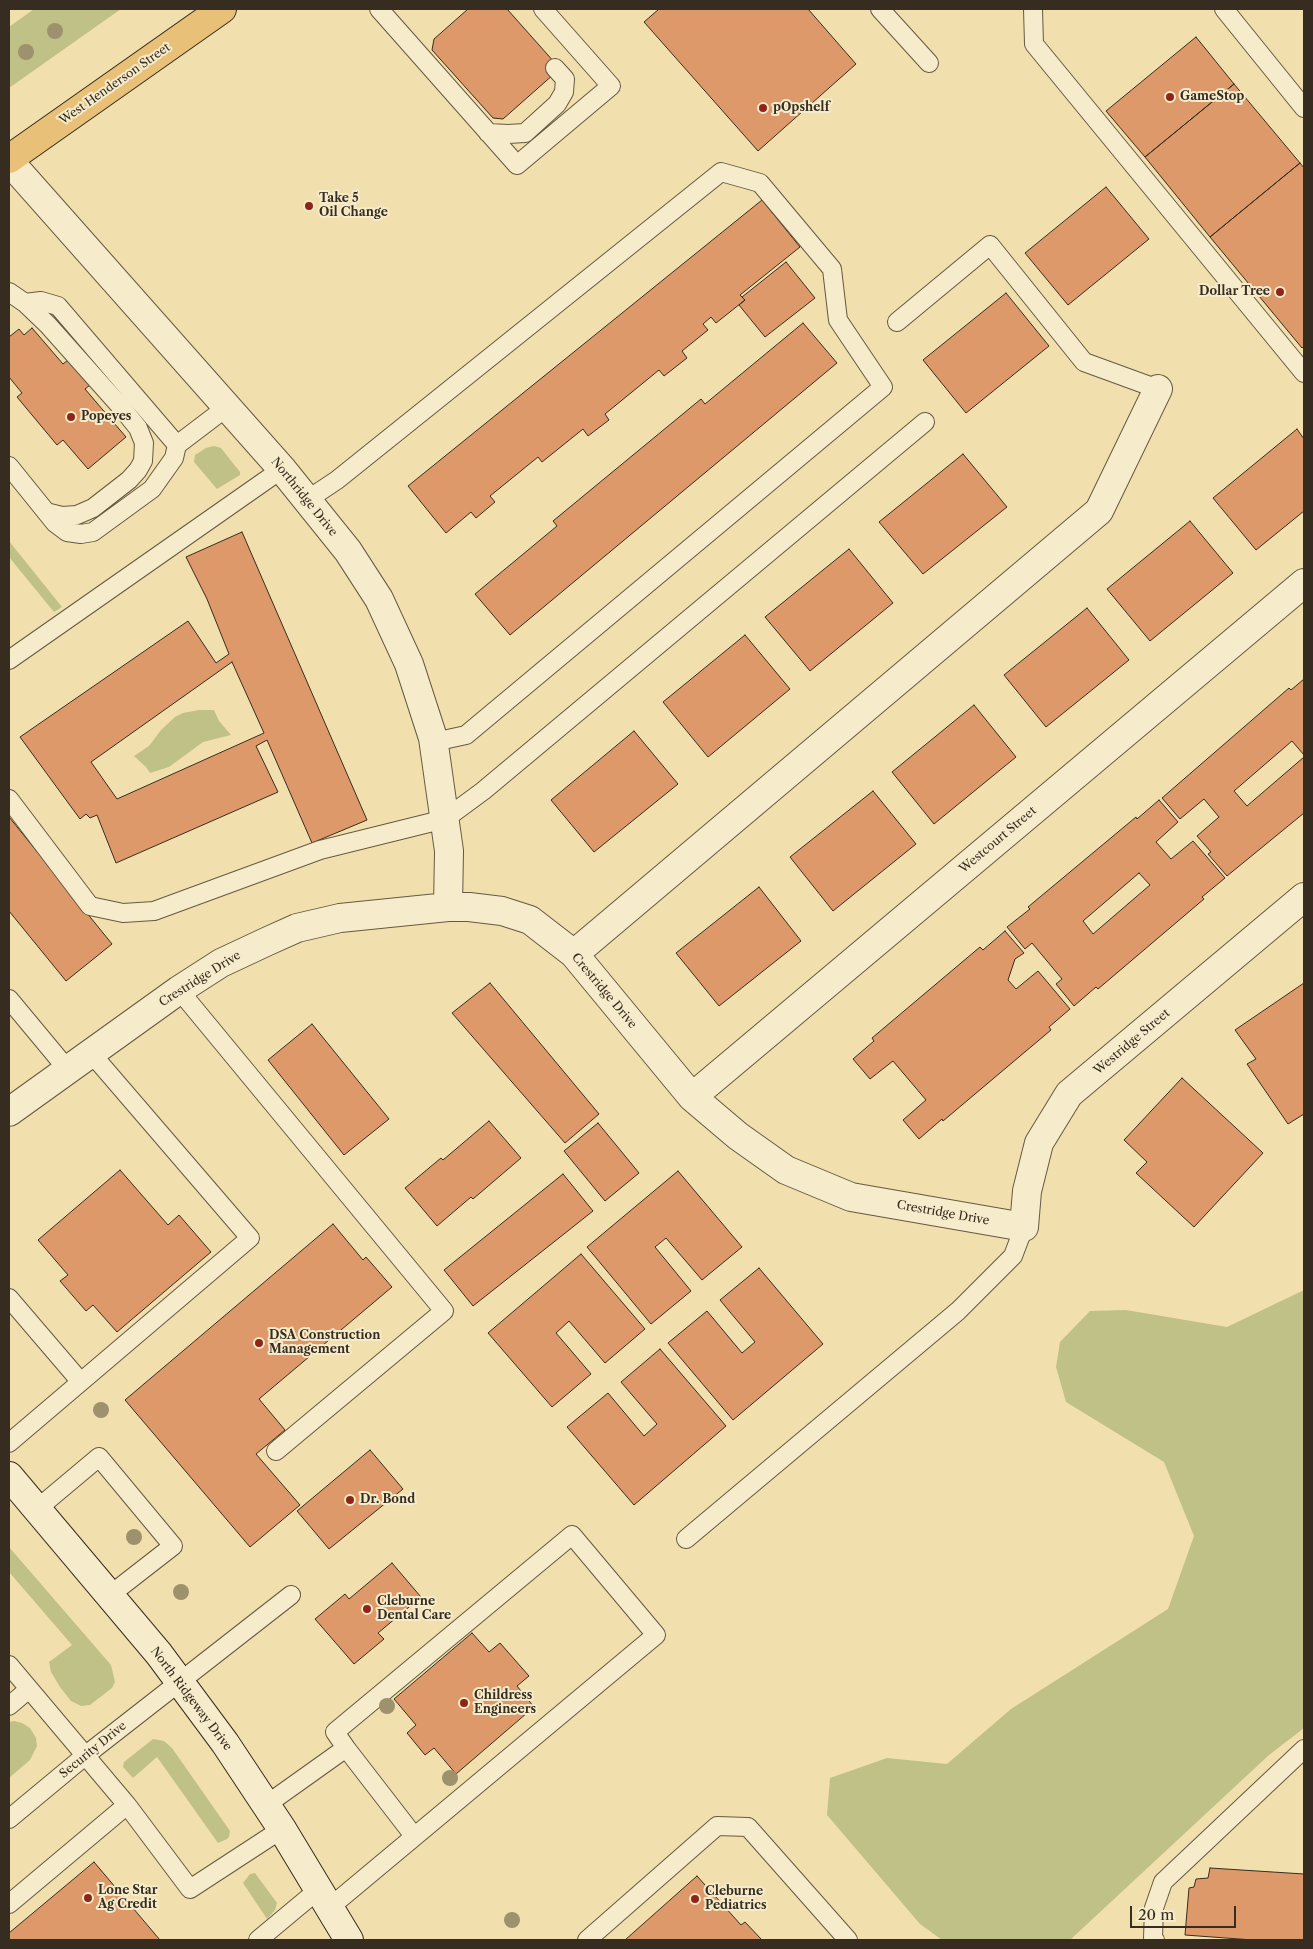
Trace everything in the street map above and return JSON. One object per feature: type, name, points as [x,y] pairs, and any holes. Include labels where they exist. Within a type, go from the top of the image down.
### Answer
[{"type":"main road","name":"West Henderson Street","points":[[9,160],[222,9]]},
{"type":"street","name":"Northridge Drive","points":[[9,160],[282,469],[348,551],[379,599],[409,664],[434,742],[449,851],[448,907]]},
{"type":"street","points":[[574,954],[1099,511],[1158,389]]},
{"type":"street","name":"Westcourt Street","points":[[692,1097],[1304,584]]},
{"type":"street","name":"Westridge Street","points":[[1024,1228],[1027,1191],[1040,1143],[1069,1094],[1304,896]]},
{"type":"street","name":"Crestridge Drive","points":[[9,1112],[179,990],[221,963],[297,928],[340,918],[448,907],[502,911],[530,920],[574,954],[692,1097],[738,1136],[786,1170],[851,1197],[1024,1228]]},
{"type":"street","name":"North Ridgeway Drive","points":[[9,1476],[110,1595],[179,1681],[225,1743],[282,1829],[349,1940]]},
{"type":"lane","points":[[379,9],[517,165],[612,86],[543,9]]},
{"type":"lane","points":[[880,9],[929,63]]},
{"type":"lane","points":[[1033,9],[1034,44],[1304,373]]},
{"type":"lane","points":[[1224,9],[1304,108]]},
{"type":"lane","points":[[488,133],[525,133],[557,104],[564,92],[565,79],[555,68]]},
{"type":"lane","points":[[308,500],[721,172],[760,183],[832,269],[838,320],[884,387],[466,735],[434,742]]},
{"type":"lane","points":[[897,322],[990,245],[1084,362],[1158,389]]},
{"type":"lane","points":[[9,292],[25,303],[48,324],[138,428],[144,443],[143,461],[138,470],[129,480],[93,508],[77,515],[62,516],[46,512]]},
{"type":"lane","points":[[25,303],[41,301],[58,306],[177,445]]},
{"type":"lane","points":[[9,466],[55,523],[67,532],[81,534],[93,532],[152,489],[174,458],[177,445],[228,407]]},
{"type":"lane","points":[[9,799],[90,906],[123,913],[154,911],[320,850],[445,819],[483,791],[926,422]]},
{"type":"lane","points":[[9,660],[282,469]]},
{"type":"lane","points":[[179,990],[444,1311],[276,1451]]},
{"type":"lane","points":[[9,999],[68,1070]]},
{"type":"lane","points":[[9,1443],[250,1238],[91,1053]]},
{"type":"lane","points":[[686,1539],[958,1311],[1013,1256],[1024,1228]]},
{"type":"lane","points":[[9,1298],[80,1382]]},
{"type":"lane","points":[[37,1509],[99,1457],[173,1546],[110,1595]]},
{"type":"lane","points":[[258,1940],[324,1899],[414,1836],[656,1635],[572,1535],[335,1732],[414,1836]]},
{"type":"lane","name":"Security Drive","points":[[9,1820],[86,1755],[291,1595]]},
{"type":"lane","points":[[9,1665],[127,1805],[190,1889],[282,1829]]},
{"type":"lane","points":[[9,1706],[29,1689]]},
{"type":"lane","points":[[266,1805],[346,1748]]},
{"type":"lane","points":[[1155,1940],[1153,1938],[1154,1908],[1163,1882],[1304,1749]]},
{"type":"lane","points":[[9,1904],[127,1805]]},
{"type":"lane","points":[[587,1940],[717,1826],[727,1826],[748,1827],[848,1940]]},
{"type":"green space","points":[[34,9],[121,9],[9,88],[9,27]]},
{"type":"green space","points":[[214,446],[221,448],[240,472],[240,475],[217,489],[194,462],[195,455],[206,448]]},
{"type":"green space","points":[[9,541],[62,607],[54,612],[9,557]]},
{"type":"green space","points":[[214,710],[219,721],[231,735],[203,742],[169,767],[150,773],[134,756],[149,746],[161,730],[175,717],[183,713]]},
{"type":"green space","points":[[1304,1290],[1304,1728],[1269,1755],[1070,1940],[942,1940],[920,1924],[827,1815],[830,1778],[887,1758],[947,1764],[1011,1709],[1168,1609],[1194,1536],[1164,1462],[1066,1402],[1056,1367],[1060,1342],[1090,1311],[1126,1310],[1227,1327]]},
{"type":"green space","points":[[9,1547],[111,1665],[115,1682],[112,1688],[90,1705],[81,1706],[71,1701],[51,1672],[49,1662],[72,1645],[9,1572]]},
{"type":"green space","points":[[14,1721],[30,1728],[36,1738],[37,1746],[30,1760],[9,1778],[9,1722]]},
{"type":"green space","points":[[153,1739],[164,1741],[172,1748],[230,1831],[227,1839],[218,1843],[157,1757],[133,1778],[123,1767],[124,1762]]},
{"type":"green space","points":[[255,1873],[277,1903],[275,1910],[267,1919],[243,1883],[250,1874]]},
{"type":"building","points":[[468,9],[507,9],[555,63],[554,74],[503,119],[493,118],[432,50],[434,39]]},
{"type":"building","name":"pOpshelf","points":[[659,9],[808,9],[856,64],[758,151],[644,22]]},
{"type":"building","name":"GameStop","points":[[1196,37],[1234,84],[1145,157],[1106,111]]},
{"type":"building","points":[[1234,84],[1300,163],[1210,237],[1145,157]]},
{"type":"building","name":"Dollar Tree","points":[[1300,163],[1304,168],[1304,346],[1302,348],[1210,237]]},
{"type":"building","points":[[1106,187],[1149,239],[1068,305],[1025,253]]},
{"type":"building","points":[[762,200],[800,247],[740,295],[745,300],[716,323],[711,317],[703,324],[708,330],[682,351],[687,358],[664,376],[659,370],[605,414],[609,420],[588,436],[583,429],[542,462],[538,457],[490,496],[495,502],[476,518],[471,512],[446,533],[408,486]]},
{"type":"building","points":[[786,262],[815,298],[765,337],[739,305],[745,300],[742,297]]},
{"type":"building","points":[[1006,293],[1049,346],[966,413],[923,360]]},
{"type":"building","points":[[803,323],[837,363],[510,635],[475,594],[557,526],[553,521],[701,399],[705,404]]},
{"type":"building","name":"Popeyes","points":[[32,328],[63,364],[68,360],[90,385],[85,389],[126,437],[88,469],[63,440],[57,445],[17,397],[22,393],[9,377],[9,337],[19,329],[24,335]]},
{"type":"building","points":[[1297,429],[1304,439],[1304,511],[1256,550],[1213,498]]},
{"type":"building","points":[[963,454],[1007,507],[923,574],[879,522]]},
{"type":"building","points":[[1190,521],[1233,573],[1150,641],[1107,589]]},
{"type":"building","points":[[242,532],[367,820],[312,843],[267,740],[256,746],[278,792],[116,863],[97,815],[90,818],[86,814],[80,819],[20,737],[188,621],[216,663],[229,654],[207,599],[186,557]],"holes":[[[232,662],[264,733],[117,799],[91,762]]]},
{"type":"building","points":[[849,549],[893,603],[810,671],[765,617]]},
{"type":"building","points":[[1087,608],[1129,660],[1046,727],[1004,675]]},
{"type":"building","points":[[745,635],[790,689],[708,757],[663,702]]},
{"type":"building","points":[[1304,679],[1304,755],[1292,741],[1234,791],[1247,806],[1304,757],[1304,813],[1227,876],[1208,854],[1211,852],[1197,836],[1219,817],[1204,799],[1180,819],[1162,798],[1289,688],[1291,690]]},
{"type":"building","points":[[974,705],[1016,757],[934,824],[892,772]]},
{"type":"building","points":[[634,731],[678,784],[594,852],[551,800]]},
{"type":"building","points":[[873,791],[916,844],[833,911],[790,857]]},
{"type":"building","points":[[1159,800],[1178,822],[1156,842],[1171,859],[1193,841],[1225,878],[1202,897],[1204,899],[1098,989],[1096,987],[1074,1006],[1056,984],[1062,979],[1032,943],[1025,949],[1007,927],[1030,909],[1028,907],[1136,817],[1137,819]],"holes":[[[1139,873],[1150,885],[1093,934],[1083,921]]]},
{"type":"building","points":[[9,817],[112,944],[66,981],[9,911]]},
{"type":"building","points":[[759,887],[801,941],[719,1006],[676,953]]},
{"type":"building","points":[[1005,931],[1024,953],[1015,959],[1008,980],[1016,989],[1038,971],[1070,1009],[1049,1027],[1051,1030],[919,1139],[903,1120],[926,1100],[893,1061],[870,1079],[853,1059],[874,1041],[872,1038],[980,947],[983,950]]},
{"type":"building","points":[[490,983],[599,1114],[565,1143],[452,1013]]},
{"type":"building","points":[[1304,983],[1304,1114],[1288,1124],[1247,1064],[1256,1059],[1235,1030]]},
{"type":"building","points":[[312,1024],[389,1119],[344,1155],[268,1060]]},
{"type":"building","points":[[1182,1078],[1263,1153],[1194,1227],[1136,1173],[1147,1162],[1124,1140]]},
{"type":"building","points":[[489,1121],[521,1158],[473,1199],[471,1197],[437,1226],[405,1188],[441,1158],[443,1160]]},
{"type":"building","points":[[598,1123],[639,1173],[605,1201],[564,1151]]},
{"type":"building","points":[[120,1170],[168,1225],[179,1215],[211,1252],[117,1332],[93,1305],[86,1311],[60,1281],[68,1275],[38,1240]]},
{"type":"building","points":[[678,1171],[742,1247],[702,1280],[666,1238],[655,1247],[691,1291],[651,1324],[587,1247]]},
{"type":"building","points":[[563,1174],[593,1211],[473,1306],[444,1270]]},
{"type":"building","name":"DSA Construction Management","points":[[333,1224],[363,1260],[366,1257],[392,1287],[259,1399],[285,1430],[256,1454],[300,1505],[250,1547],[125,1400]]},
{"type":"building","points":[[581,1254],[645,1329],[605,1363],[569,1321],[556,1333],[591,1374],[552,1407],[488,1333]]},
{"type":"building","points":[[759,1268],[823,1344],[733,1420],[668,1343],[707,1311],[742,1353],[755,1342],[720,1300]]},
{"type":"building","points":[[660,1349],[726,1426],[634,1505],[567,1427],[608,1393],[644,1436],[657,1424],[621,1382]]},
{"type":"building","name":"Dr. Bond","points":[[370,1450],[403,1489],[329,1549],[297,1511]]},
{"type":"building","name":"Cleburne Dental Care","points":[[392,1563],[421,1597],[378,1633],[384,1639],[354,1664],[315,1619],[345,1594],[349,1599]]},
{"type":"building","name":"Childress Engineers","points":[[472,1633],[489,1652],[500,1643],[529,1676],[517,1686],[534,1707],[456,1774],[434,1748],[425,1755],[407,1733],[416,1725],[394,1699]]},
{"type":"building","name":"Lone Star Ag Credit","points":[[94,1862],[160,1940],[9,1940],[9,1933]]},
{"type":"building","points":[[1210,1868],[1304,1874],[1304,1940],[1253,1940],[1185,1935],[1189,1888],[1194,1887],[1196,1879],[1208,1878]]},
{"type":"building","name":"Cleburne Pediatrics","points":[[697,1876],[741,1925],[745,1922],[762,1940],[625,1940]]},
{"type":"place","name":"GameStop","points":[[1170,97]]},
{"type":"place","name":"pOpshelf","points":[[763,108]]},
{"type":"place","name":"Take 5 Oil Change","points":[[309,206]]},
{"type":"place","name":"Dollar Tree","points":[[1280,292]]},
{"type":"place","name":"Popeyes","points":[[71,417]]},
{"type":"place","name":"DSA Construction Management","points":[[259,1343]]},
{"type":"place","name":"Dr. Bond","points":[[350,1500]]},
{"type":"place","name":"Cleburne Dental Care","points":[[367,1609]]},
{"type":"place","name":"Childress Engineers","points":[[464,1703]]},
{"type":"place","name":"Lone Star Ag Credit","points":[[88,1898]]},
{"type":"place","name":"Cleburne Pediatrics","points":[[695,1899]]}]
